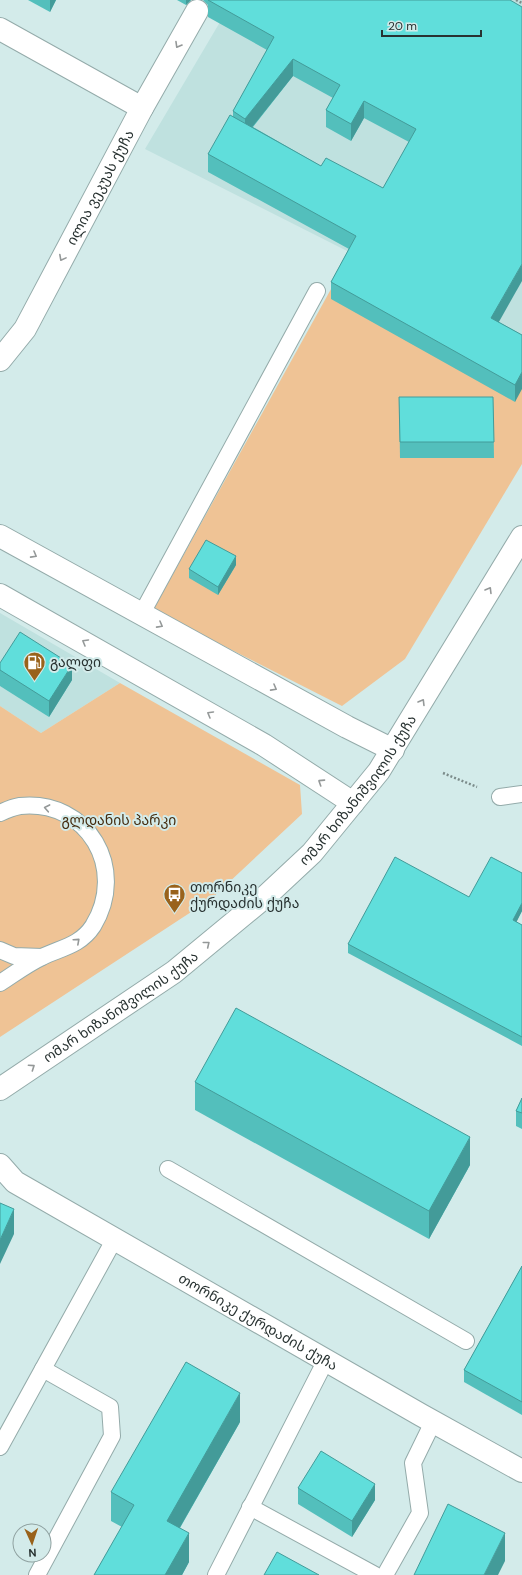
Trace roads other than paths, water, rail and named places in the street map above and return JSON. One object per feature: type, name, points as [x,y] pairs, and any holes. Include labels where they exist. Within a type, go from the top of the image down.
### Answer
[{"type":"street","name":"ილია ვეკუას ქუჩა","points":[[0,360],[25,329],[142,108],[197,12]]},
{"type":"street","points":[[0,29],[142,108]]},
{"type":"street","points":[[0,536],[346,727],[393,750]]},
{"type":"street","name":"ომარ ხიზანიშვილის ქუჩა","points":[[0,1089],[174,972],[266,896],[312,853],[370,784],[393,750],[522,537]]},
{"type":"street","points":[[0,595],[264,745],[353,803]]},
{"type":"street","name":"თორნიკე ქურდაძის ქუჩა","points":[[0,1165],[15,1182],[433,1422],[522,1471]]},
{"type":"lane","points":[[141,615],[318,291]]},
{"type":"lane","points":[[500,797],[522,794]]},
{"type":"lane","points":[[0,813],[20,806],[49,807],[76,820],[96,842],[107,870],[105,900],[92,927],[70,947],[42,957],[0,983]]},
{"type":"lane","points":[[0,950],[14,956],[42,957]]},
{"type":"lane","points":[[168,1169],[466,1341]]},
{"type":"lane","points":[[0,1447],[114,1240]]},
{"type":"lane","points":[[216,1575],[326,1360]]},
{"type":"lane","points":[[37,1575],[112,1436],[110,1407],[43,1369]]},
{"type":"lane","points":[[386,1575],[420,1513],[413,1463],[433,1422]]},
{"type":"lane","points":[[250,1507],[374,1575]]},
{"type":"place","name":"გალფი","points":[[35,682]]},
{"type":"place","name":"თორნიკე ქურდაძის ქუჩა","points":[[174,914]]},
{"type":"park label","name":"გლდანის პარკი","points":[[119,820]]}]
